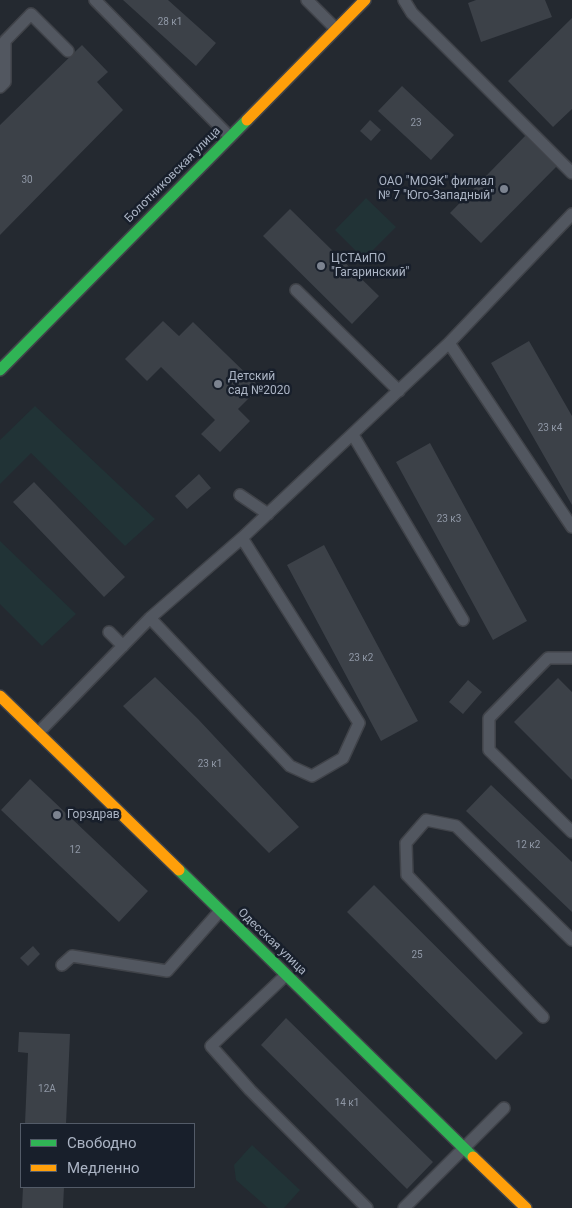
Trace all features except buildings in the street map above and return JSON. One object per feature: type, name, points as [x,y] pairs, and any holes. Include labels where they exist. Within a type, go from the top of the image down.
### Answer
[{"type":"street","name":"Болотниковская улица","points":[[1,366],[365,0]]},
{"type":"street","name":"Одесская улица","points":[[0,696],[526,1208]]},
{"type":"lane","points":[[95,0],[230,137]]},
{"type":"lane","points":[[307,0],[336,29]]},
{"type":"lane","points":[[404,0],[412,13],[572,173]]},
{"type":"lane","points":[[0,87],[5,82],[5,41],[31,14],[68,51]]},
{"type":"lane","points":[[569,218],[572,232]]},
{"type":"lane","points":[[38,733],[150,618],[242,538],[450,343],[569,218]]},
{"type":"lane","points":[[296,290],[399,391]]},
{"type":"lane","points":[[450,343],[572,527]]},
{"type":"lane","points":[[353,435],[463,620]]},
{"type":"lane","points":[[240,495],[268,514]]},
{"type":"lane","points":[[150,618],[290,766],[312,776],[343,758],[359,723],[242,538]]},
{"type":"lane","points":[[109,632],[123,646]]},
{"type":"lane","points":[[572,658],[548,658],[489,718],[489,750],[572,832]]},
{"type":"lane","points":[[543,1017],[407,875],[406,843],[426,820],[456,826],[572,940]]},
{"type":"lane","points":[[62,965],[72,956],[167,971],[220,911]]},
{"type":"lane","points":[[286,975],[211,1046],[250,1090],[367,1208]]},
{"type":"lane","points":[[404,1208],[504,1108]]},
{"type":"shaded area","points":[[366,198],[396,227],[364,259],[335,230]]},
{"type":"shaded area","points":[[35,406],[155,519],[125,546],[31,453],[0,484],[0,440]]},
{"type":"shaded area","points":[[0,541],[76,614],[42,646],[0,604]]},
{"type":"shaded area","points":[[252,1145],[300,1190],[284,1208],[268,1208],[236,1180],[234,1165]]},
{"type":"traffic: fast","points":[[0,370],[247,120]]},
{"type":"traffic: fast","points":[[179,870],[473,1157]]},
{"type":"traffic: slow","points":[[247,120],[365,0]]},
{"type":"traffic: slow","points":[[0,696],[179,870]]},
{"type":"traffic: slow","points":[[473,1157],[526,1208]]},
{"type":"place","name":"ОАО \"МОЭК\" филиал № 7 \"Юго-Западный\"","points":[[504,189]]},
{"type":"place","name":"ЦСТАиПО \"Гагаринский\"","points":[[321,266]]},
{"type":"place","name":"Детский сад №2020","points":[[218,384]]},
{"type":"place","name":"Горздрав","points":[[57,815]]}]
